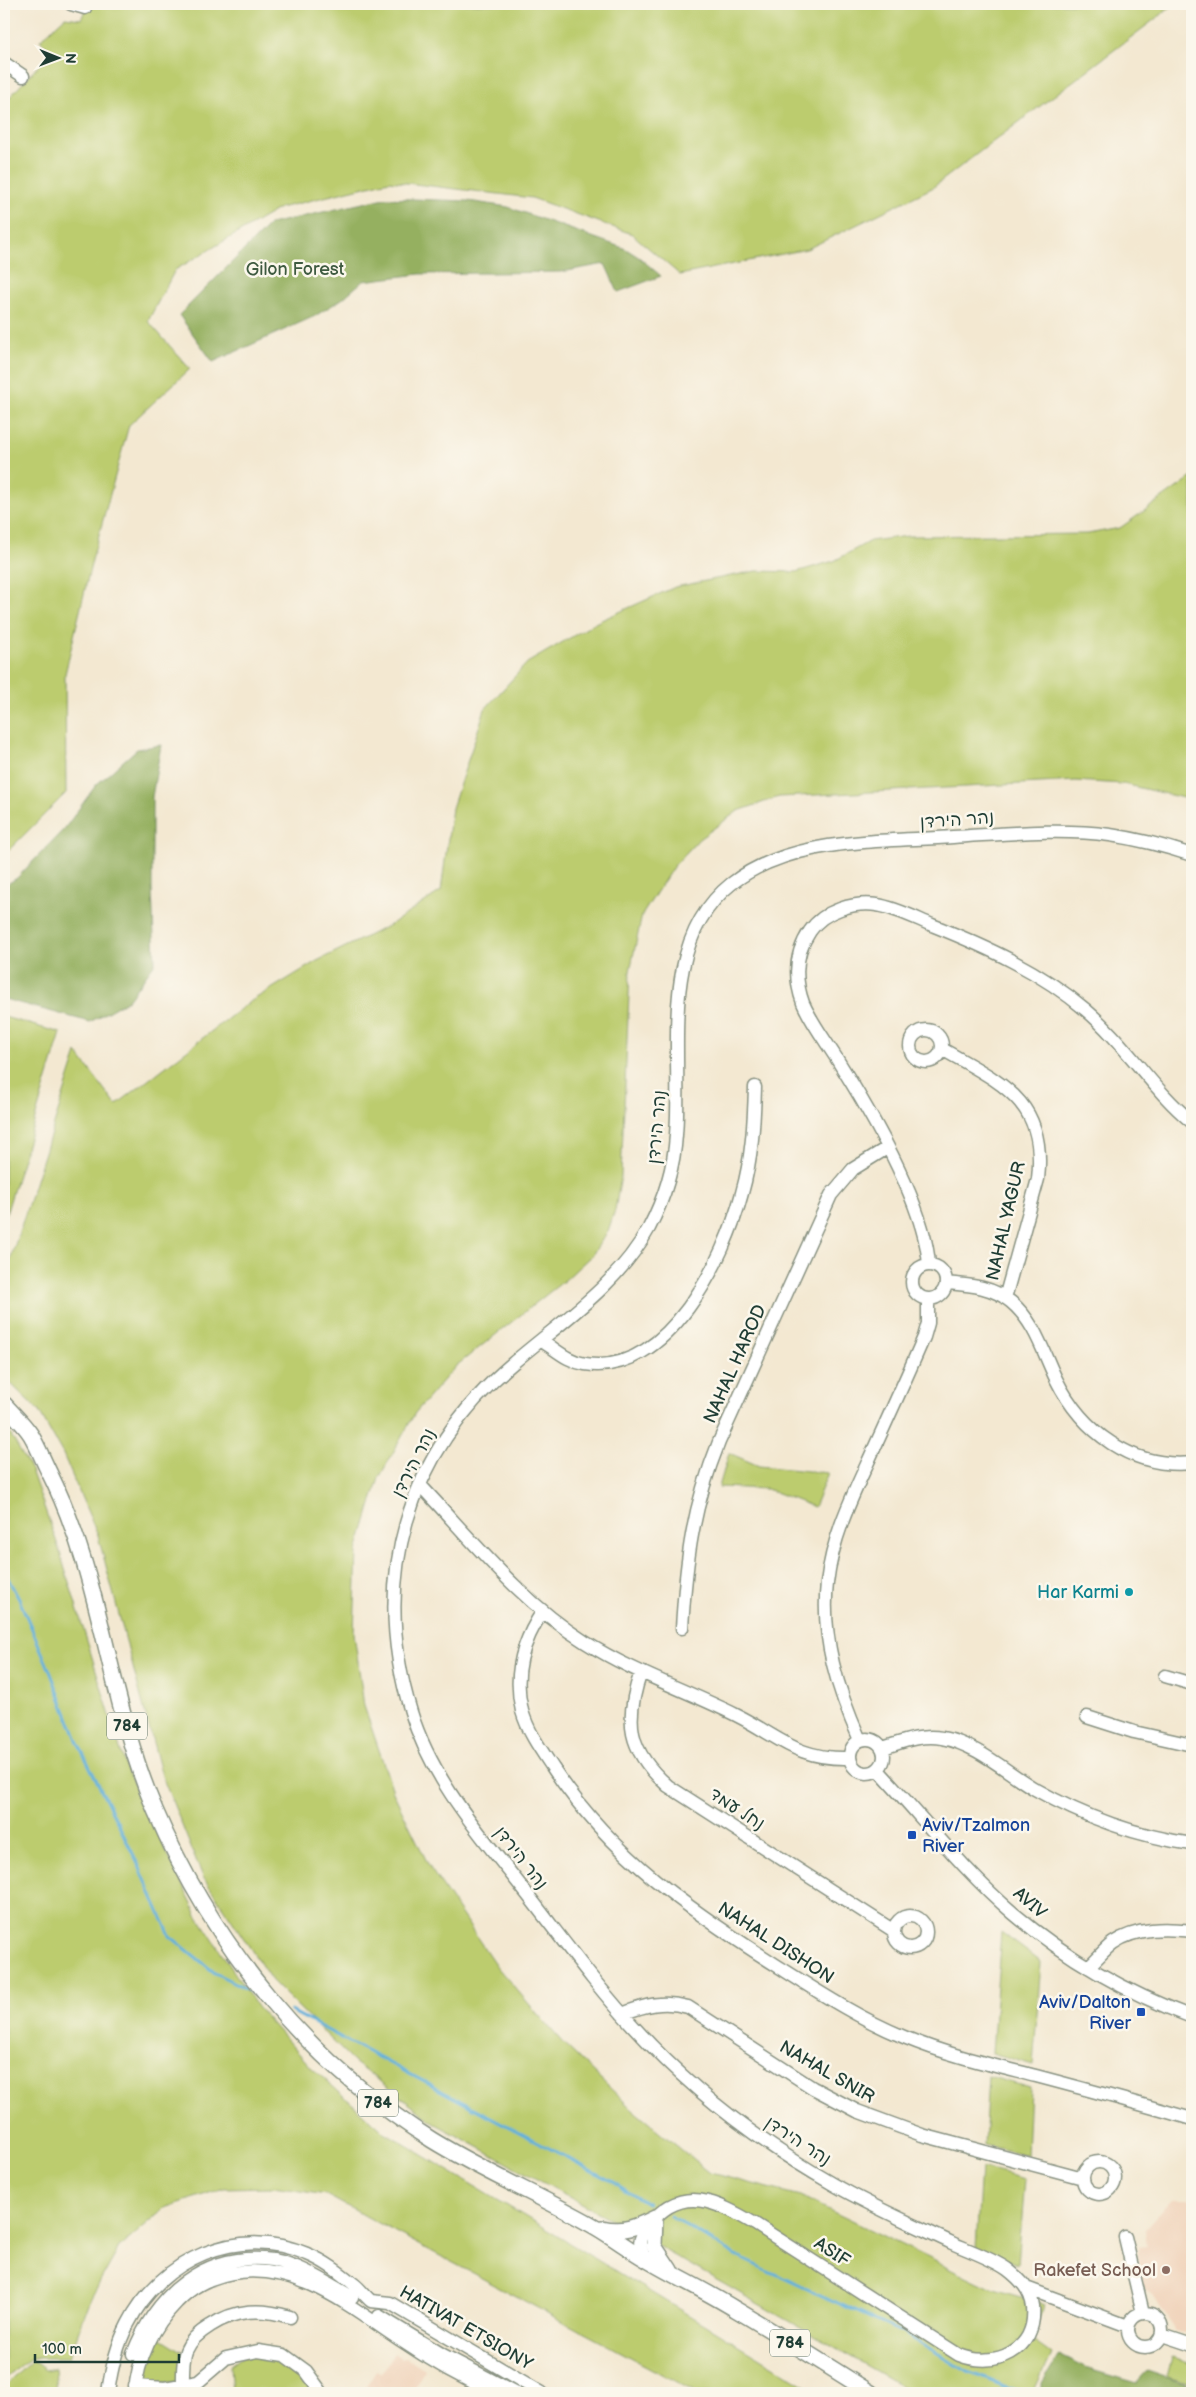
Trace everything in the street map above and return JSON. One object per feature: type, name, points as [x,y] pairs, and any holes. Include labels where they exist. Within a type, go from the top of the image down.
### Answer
[{"type":"main road","name":"784","points":[[4,1404],[30,1434],[74,1528],[88,1571],[117,1690],[136,1757],[155,1810],[218,1931],[295,2028],[332,2065],[377,2102],[431,2139],[472,2163],[593,2226],[646,2259],[734,2308],[871,2393]]},
{"type":"main road","points":[[593,2226],[623,2231],[654,2218],[654,2246],[674,2275]]},
{"type":"street","points":[[71,4],[85,8]]},
{"type":"street","points":[[4,63],[23,76]]},
{"type":"street","name":"נהר הירדן","points":[[1029,2289],[1003,2266],[871,2204],[782,2153],[702,2093],[655,2050],[622,2014],[477,1830],[439,1775],[413,1720],[398,1665],[393,1612],[397,1560],[409,1512],[420,1485],[428,1466],[453,1426],[483,1390],[591,1300],[612,1278],[647,1231],[660,1204],[670,1175],[676,1142],[680,989],[684,963],[691,940],[701,918],[715,900],[733,883],[755,869],[781,858],[812,850],[848,844],[1038,832],[1107,835],[1138,840],[1192,855]]},
{"type":"street","points":[[929,1265],[928,1247],[919,1217],[887,1148],[854,1086],[804,1003],[797,980],[798,960],[803,942],[812,927],[834,912],[860,905],[878,905],[896,910],[990,949],[1040,976],[1070,997],[1102,1025],[1171,1102],[1192,1122]]},
{"type":"street","name":"NAHAL YAGUR","points":[[942,1049],[1008,1089],[1025,1108],[1036,1133],[1040,1162],[1038,1179],[1006,1298]]},
{"type":"street","points":[[542,1341],[574,1361],[606,1364],[636,1356],[653,1346],[665,1335],[700,1288],[726,1241],[735,1217],[751,1150],[755,1087]]},
{"type":"street","name":"NAHAL HAROD","points":[[682,1628],[686,1568],[693,1524],[704,1482],[719,1442],[827,1202],[839,1183],[853,1169],[887,1148]]},
{"type":"street","points":[[929,1265],[941,1270],[946,1283],[941,1295],[928,1300],[916,1295],[911,1282],[916,1270],[929,1265]]},
{"type":"street","points":[[946,1283],[978,1286],[1006,1298],[1021,1312],[1031,1325],[1074,1410],[1096,1433],[1122,1450],[1150,1460],[1180,1464],[1192,1463]]},
{"type":"street","points":[[860,1740],[836,1678],[829,1647],[826,1616],[827,1583],[833,1550],[843,1516],[924,1337],[928,1323],[928,1300]]},
{"type":"street","points":[[420,1485],[510,1580],[543,1611],[591,1646],[641,1672],[730,1712],[803,1753],[829,1759],[850,1758]]},
{"type":"street","name":"NAHAL DISHON","points":[[543,1611],[529,1631],[524,1644],[519,1672],[520,1699],[532,1736],[560,1778],[602,1831],[637,1866],[677,1899],[833,2000],[890,2031],[956,2056],[1192,2119]]},
{"type":"street","name":"נחל עמד","points":[[641,1672],[632,1700],[632,1733],[640,1755],[657,1776],[668,1786],[894,1931]]},
{"type":"street","points":[[1165,1676],[1192,1684]]},
{"type":"street","points":[[1087,1717],[1134,1732],[1192,1745]]},
{"type":"street","points":[[883,1748],[917,1738],[934,1737],[950,1740],[972,1749],[1035,1789],[1076,1810],[1143,1834],[1192,1844]]},
{"type":"street","points":[[873,1739],[883,1748],[885,1759],[878,1770],[867,1773],[859,1771],[853,1766],[850,1758],[852,1748],[860,1740],[873,1739]]},
{"type":"street","name":"AVIV","points":[[878,1770],[985,1886],[1041,1936],[1088,1967],[1141,1996],[1192,2017]]},
{"type":"street","points":[[1088,1967],[1114,1943],[1131,1934],[1155,1930],[1192,1931]]},
{"type":"street","name":"NAHAL SNIR","points":[[622,2014],[656,2004],[688,2007],[814,2088],[857,2111],[922,2135],[1083,2178]]},
{"type":"street","name":"ASIF","points":[[646,2259],[640,2248],[640,2236],[664,2208],[687,2200],[706,2201],[733,2211],[959,2355],[973,2360],[989,2361],[1009,2356],[1019,2349],[1026,2339],[1032,2324],[1033,2309],[1029,2289]]},
{"type":"street","points":[[1125,2237],[1142,2313]]},
{"type":"street","name":"HATIVAT ETSIONY","points":[[108,2393],[118,2349],[128,2323],[142,2301],[159,2282],[178,2266],[210,2250],[236,2244],[267,2244],[306,2253],[334,2269],[357,2286],[363,2305],[455,2375],[495,2393]]},
{"type":"street","name":"HATIVAT ETSIONY","points":[[135,2390],[137,2357],[171,2308],[189,2289],[226,2274],[249,2270],[282,2273],[363,2305],[443,2356],[516,2393]]},
{"type":"street","points":[[1029,2289],[1128,2326]]},
{"type":"street","name":"HATIVAT ETSIONY","points":[[363,2305],[390,2302],[542,2393]]},
{"type":"street","points":[[183,2386],[183,2367],[186,2351],[203,2330],[229,2315],[243,2311],[277,2313],[290,2317]]},
{"type":"street","points":[[1142,2313],[1150,2313],[1159,2320],[1162,2330],[1162,2335],[1155,2344],[1145,2348],[1139,2347],[1130,2340],[1128,2326],[1135,2316],[1142,2313]]},
{"type":"street","points":[[1162,2335],[1192,2345]]},
{"type":"street","points":[[118,2349],[137,2357]]},
{"type":"street","points":[[135,2390],[183,2386],[198,2382],[226,2358],[258,2351],[284,2355],[306,2371],[322,2393]]},
{"type":"shaded area","name":"Rakefet School","points":[[1173,2199],[1192,2199],[1192,2335],[1175,2330],[1151,2293],[1145,2289],[1137,2254],[1139,2248],[1147,2247],[1145,2229]]},
{"type":"shaded area","points":[[394,2353],[401,2358],[406,2357],[425,2369],[411,2393],[362,2393],[377,2370],[382,2373]]},
{"type":"green space","points":[[88,4],[1175,4],[932,188],[807,249],[680,275],[632,234],[532,198],[389,181],[280,208],[175,270],[148,321],[190,369],[129,425],[92,560],[65,674],[66,793],[4,855],[4,125],[6,123],[8,99],[51,52],[40,40],[65,17],[81,19]]},
{"type":"green space","name":"Gilon Forest","points":[[385,198],[468,201],[508,207],[626,249],[661,276],[618,292],[605,264],[561,272],[420,274],[363,281],[342,299],[315,316],[213,362],[179,315],[270,224]]},
{"type":"green space","points":[[1192,477],[1192,800],[1123,784],[1076,781],[779,797],[738,811],[699,839],[673,867],[642,915],[630,971],[621,1176],[615,1210],[608,1231],[592,1255],[565,1280],[456,1366],[415,1413],[379,1478],[357,1551],[354,1633],[364,1706],[394,1794],[430,1868],[497,1967],[562,2042],[633,2110],[710,2173],[800,2196],[991,2288],[1045,2304],[1030,2339],[1051,2354],[1033,2393],[914,2393],[619,2224],[436,2124],[354,2062],[272,1981],[203,1877],[162,1776],[98,1536],[63,1454],[38,1410],[4,1377],[4,1279],[77,1053],[116,1105],[248,1003],[317,961],[390,925],[441,891],[452,808],[485,709],[527,663],[597,622],[675,587],[756,571],[796,572],[834,561],[870,541],[908,536],[1088,534],[1120,528]]},
{"type":"green space","points":[[161,745],[152,797],[152,888],[155,963],[128,1000],[90,1022],[4,999],[4,886],[17,878],[65,828],[96,785],[137,749]]},
{"type":"green space","points":[[4,1017],[61,1033],[4,1221]]},
{"type":"green space","points":[[4,1423],[31,1470],[57,1543],[126,1768],[197,1915],[257,2007],[312,2068],[383,2131],[818,2393],[697,2393],[326,2195],[273,2187],[224,2188],[165,2208],[119,2248],[91,2298],[69,2358],[31,2358],[4,2379]]},
{"type":"green space","points":[[729,1453],[759,1466],[828,1473],[814,1507],[767,1489],[719,1487]]},
{"type":"green space","points":[[1001,1932],[1041,1962],[1033,2065],[992,2053]]},
{"type":"green space","points":[[988,2076],[1030,2088],[1027,2155],[984,2145]]},
{"type":"green space","points":[[981,2168],[1025,2179],[1018,2264],[976,2248]]},
{"type":"green space","points":[[158,2336],[182,2351],[180,2382],[141,2383]]},
{"type":"green space","points":[[1059,2355],[1088,2369],[1136,2383],[1147,2371],[1192,2386],[1192,2393],[1042,2393],[1042,2383]]},
{"type":"green space","points":[[243,2356],[268,2357],[283,2361],[297,2370],[310,2386],[312,2393],[232,2393],[230,2366]]},
{"type":"green space","points":[[1172,2357],[1192,2363],[1192,2384],[1167,2377]]},
{"type":"green space","points":[[32,2360],[45,2370],[55,2368],[57,2393],[4,2393],[4,2387]]},
{"type":"waterway","points":[[4,1571],[19,1599],[79,1745],[139,1866],[170,1936],[215,1973],[261,1996]]},
{"type":"waterway","points":[[291,2011],[611,2181],[647,2203]]},
{"type":"waterway","points":[[670,2216],[738,2257],[905,2334],[968,2372],[1022,2393]]},
{"type":"place","name":"Har Karmi","points":[[1129,1592]]},
{"type":"place","name":"Aviv/Tzalmon River","points":[[912,1835]]},
{"type":"place","name":"Aviv/Dalton River","points":[[1141,2012]]},
{"type":"place","name":"Rakefet School","points":[[1166,2270]]}]
